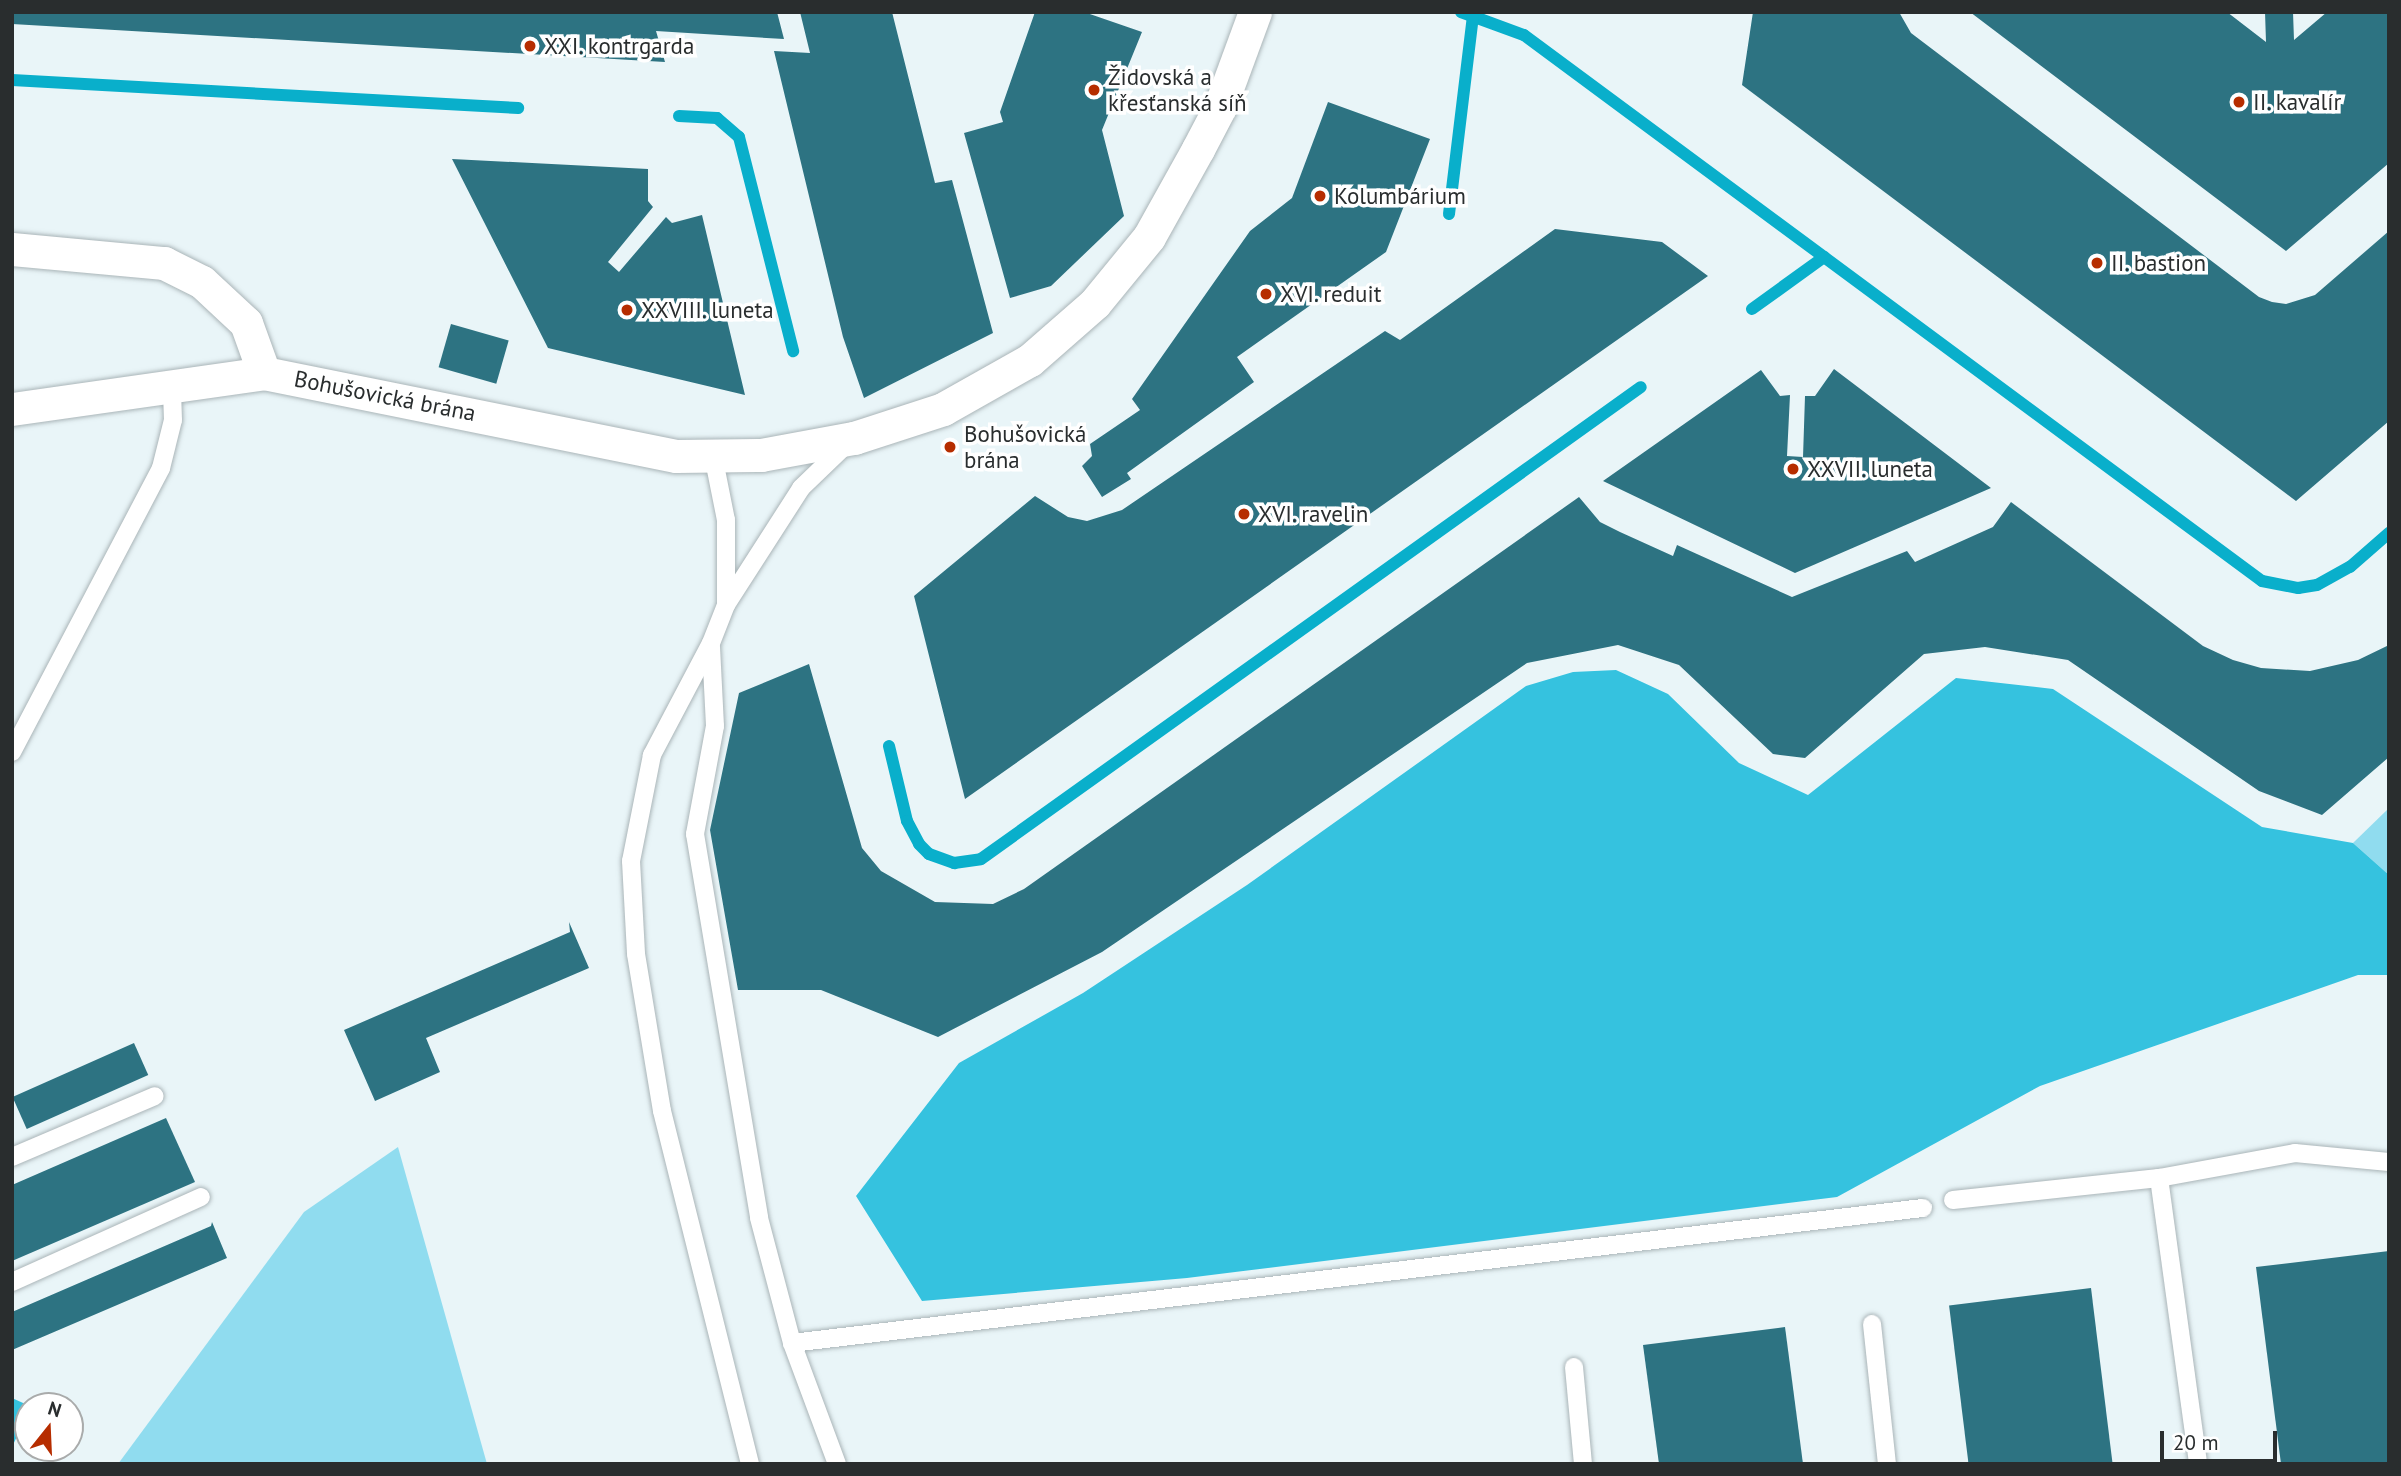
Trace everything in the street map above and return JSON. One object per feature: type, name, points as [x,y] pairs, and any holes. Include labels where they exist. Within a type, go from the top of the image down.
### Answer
[{"type":"street","name":"Bohušovická brána","points":[[12,408],[264,373],[676,456],[761,455],[855,438],[943,409],[1030,360],[1095,303],[1149,237],[1220,107],[1255,12]]},
{"type":"street","points":[[12,249],[164,263],[202,282],[246,323],[264,373]]},
{"type":"lane","points":[[12,752],[161,468],[173,420],[172,387]]},
{"type":"lane","points":[[750,1464],[662,1111],[636,954],[631,861],[652,755],[711,643],[726,605],[801,488],[855,438]]},
{"type":"lane","points":[[713,455],[726,520],[726,605]]},
{"type":"lane","points":[[711,643],[715,726],[695,834],[759,1218],[792,1343],[837,1464]]},
{"type":"lane","points":[[12,1157],[155,1096]]},
{"type":"lane","points":[[1953,1200],[2159,1178],[2295,1153],[2389,1162]]},
{"type":"lane","points":[[2159,1178],[2198,1464]]},
{"type":"lane","points":[[12,1282],[201,1197]]},
{"type":"lane","points":[[792,1343],[1923,1208]]},
{"type":"lane","points":[[1872,1324],[1887,1464]]},
{"type":"lane","points":[[1574,1367],[1583,1464]]},
{"type":"shaded area","points":[[1616,670],[1668,694],[1739,763],[1808,795],[1956,678],[2053,689],[2262,827],[2353,843],[2389,875],[2389,975],[2358,975],[2040,1086],[1837,1197],[1187,1278],[922,1301],[856,1196],[959,1063],[1083,993],[1247,885],[1526,686],[1573,672]]},
{"type":"shaded area","points":[[2389,808],[2389,875],[2353,843]]},
{"type":"shaded area","points":[[398,1147],[487,1464],[118,1464],[304,1212]]},
{"type":"shaded area","points":[[12,1398],[14,1443],[12,1447]]},
{"type":"building","name":"XXI. kontrgarda","points":[[12,12],[777,12],[784,39],[656,31],[665,62],[12,24]]},
{"type":"building","points":[[800,12],[892,12],[935,183],[952,180],[993,333],[864,398],[843,337],[774,51],[810,53]]},
{"type":"building","points":[[1035,12],[1084,12],[1142,32],[1102,130],[1124,216],[1051,286],[1010,298],[964,133],[1003,122],[1000,112]]},
{"type":"building","name":"II. bastion","points":[[1753,12],[1899,12],[1911,33],[2259,297],[2272,302],[2286,304],[2315,295],[2389,231],[2389,421],[2296,501],[1742,85]]},
{"type":"building","name":"II. kavalír","points":[[1970,12],[2227,12],[2266,42],[2265,12],[2293,12],[2294,40],[2327,12],[2389,12],[2389,163],[2286,251]]},
{"type":"building","name":"XVI. reduit","points":[[1328,102],[1430,139],[1386,252],[1237,357],[1254,382],[1127,473],[1131,479],[1102,497],[1082,466],[1092,456],[1090,444],[1140,410],[1132,399],[1250,231],[1292,198]]},
{"type":"building","name":"XXVIII. luneta","points":[[452,159],[648,169],[648,201],[653,207],[608,262],[619,272],[666,217],[672,223],[702,215],[745,395],[548,348]]},
{"type":"building","name":"XVI. ravelin","points":[[1555,229],[1662,242],[1708,276],[965,799],[914,596],[1035,496],[1068,517],[1087,521],[1122,510],[1385,331],[1400,340]]},
{"type":"building","points":[[451,324],[509,341],[496,384],[439,367]]},
{"type":"building","name":"XXVII. luneta","points":[[1834,369],[1991,488],[1795,573],[1603,481],[1761,370],[1780,396],[1790,395],[1787,456],[1803,457],[1805,396],[1815,396]]},
{"type":"building","points":[[1579,497],[1600,522],[1620,532],[1673,556],[1677,545],[1792,597],[1907,551],[1915,562],[1993,527],[2011,502],[2203,646],[2233,660],[2261,668],[2310,671],[2358,660],[2389,645],[2389,757],[2322,815],[2259,791],[2068,660],[1985,647],[1924,654],[1805,758],[1773,754],[1679,665],[1618,645],[1527,663],[1102,952],[938,1037],[821,990],[738,990],[710,830],[739,693],[809,664],[862,848],[881,871],[935,902],[993,904],[1024,889]]},
{"type":"building","points":[[569,922],[589,968],[426,1038],[440,1072],[375,1101],[344,1030],[570,932]]},
{"type":"building","points":[[134,1043],[148,1075],[27,1129],[12,1097]]},
{"type":"building","points":[[166,1118],[195,1182],[12,1261],[12,1185]]},
{"type":"building","points":[[212,1222],[227,1258],[12,1350],[12,1312],[211,1226]]},
{"type":"building","points":[[2389,1251],[2389,1464],[2281,1464],[2256,1267]]},
{"type":"building","points":[[2091,1288],[2113,1464],[1969,1464],[1949,1305]]},
{"type":"building","points":[[1785,1327],[1803,1464],[1659,1464],[1643,1345]]},
{"type":"waterway","points":[[1461,12],[1524,35],[2262,581],[2298,588],[2317,585],[2350,567],[2389,533]]},
{"type":"waterway","points":[[1449,214],[1473,17]]},
{"type":"waterway","points":[[12,80],[518,108]]},
{"type":"waterway","points":[[679,116],[717,118],[739,137],[793,351]]},
{"type":"waterway","points":[[1752,309],[1824,257]]},
{"type":"waterway","points":[[889,746],[907,821],[919,844],[929,854],[954,863],[981,859],[1641,387]]},
{"type":"place","name":"XXI. kontrgarda","points":[[530,46]]},
{"type":"place","name":"Židovská a křesťanská síň","points":[[1094,90]]},
{"type":"place","name":"II. kavalír","points":[[2239,102]]},
{"type":"place","name":"Kolumbárium","points":[[1320,196]]},
{"type":"place","name":"II. bastion","points":[[2097,263]]},
{"type":"place","name":"XVI. reduit","points":[[1266,294]]},
{"type":"place","name":"XXVIII. luneta","points":[[627,310]]},
{"type":"place","name":"Bohušovická brána","points":[[950,447]]},
{"type":"place","name":"XXVII. luneta","points":[[1793,469]]},
{"type":"place","name":"XVI. ravelin","points":[[1244,514]]}]
